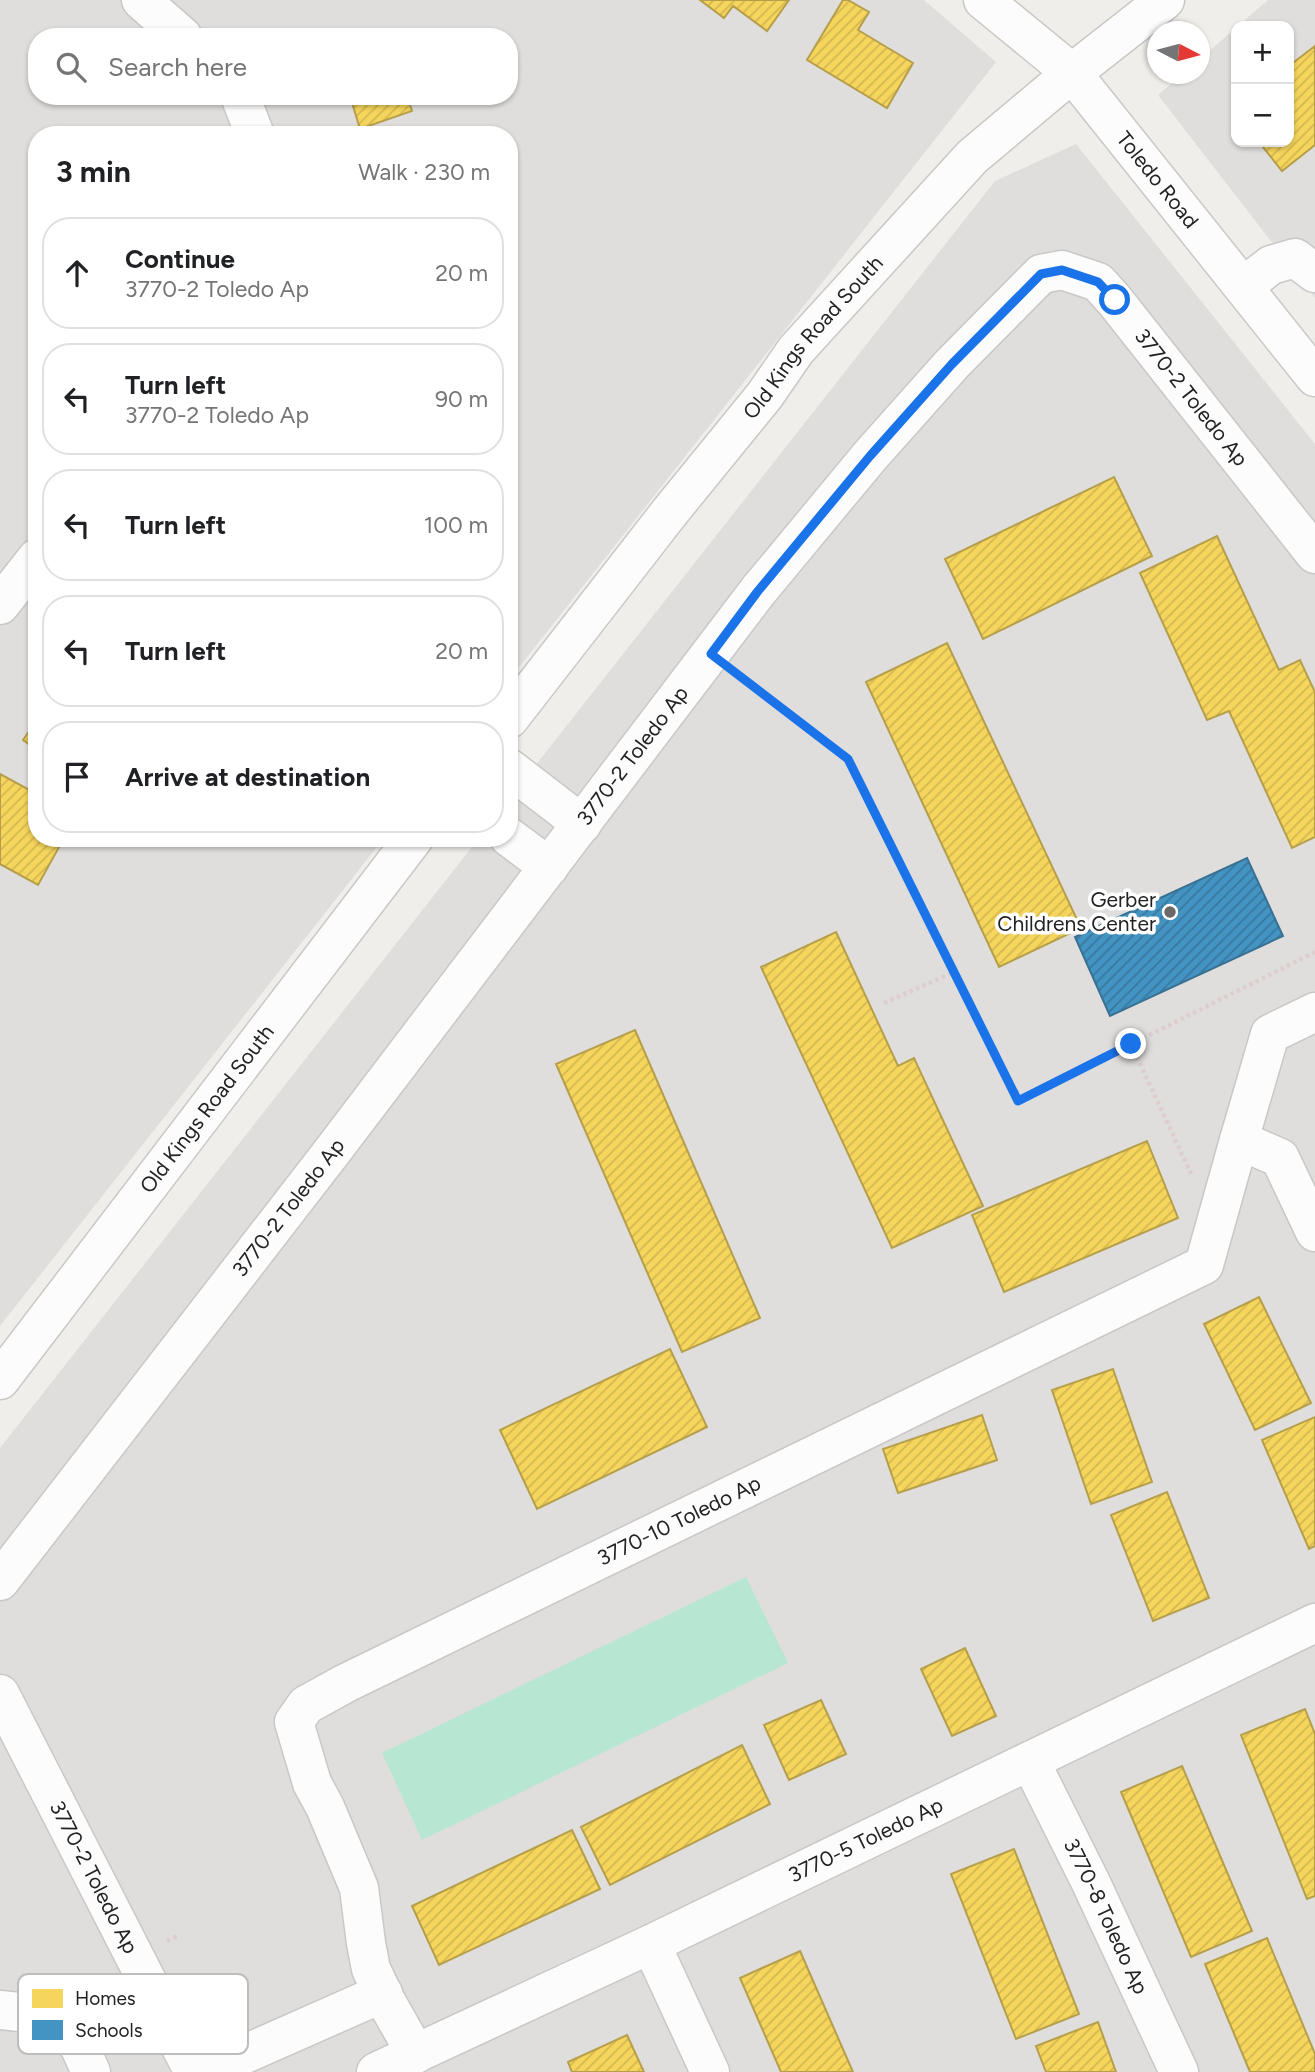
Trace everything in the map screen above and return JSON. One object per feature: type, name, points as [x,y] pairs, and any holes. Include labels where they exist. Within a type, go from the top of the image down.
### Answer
[{"type":"street","points":[[141,0],[173,28]]},
{"type":"street","name":"Toledo Road","points":[[983,0],[1072,72],[1315,377]]},
{"type":"street","name":"Old Kings Road South","points":[[518,707],[669,513],[765,395],[796,350],[972,157],[1072,72],[1165,0]]},
{"type":"street","points":[[244,105],[252,126]]},
{"type":"street","points":[[1244,286],[1271,265],[1296,258],[1315,273]]},
{"type":"street","name":"3770-2 Toledo Ap","points":[[0,1581],[318,1171],[758,591],[870,456],[952,364],[1041,274],[1062,270],[1098,282],[1315,554]]},
{"type":"street","points":[[0,605],[28,569]]},
{"type":"street","points":[[518,775],[582,824]]},
{"type":"street","points":[[518,844],[549,867]]},
{"type":"street","name":"Old Kings Road South","points":[[0,1380],[407,847]]},
{"type":"street","points":[[1315,1012],[1270,1034],[1239,1140],[1280,1158],[1315,1232]]},
{"type":"street","name":"3770-10 Toledo Ap","points":[[416,2054],[372,1969],[359,1888],[312,1783],[294,1722],[306,1704],[1204,1265],[1239,1140]]},
{"type":"street","name":"3770-5 Toledo Ap","points":[[416,2054],[651,1944],[1315,1623]]},
{"type":"street","name":"3770-2 Toledo Ap","points":[[0,1694],[143,1974]]},
{"type":"street","name":"3770-8 Toledo Ap","points":[[1030,1761],[1091,1883],[1179,2072]]},
{"type":"street","points":[[651,1944],[710,2072]]},
{"type":"street","name":"3770-2 Toledo Ap","points":[[248,2053],[383,1993]]},
{"type":"street","points":[[0,2010],[18,2012]]},
{"type":"street","points":[[83,2054],[91,2072]]},
{"type":"street","name":"3770-2 Toledo Ap","points":[[184,2054],[188,2061],[220,2065],[245,2054]]},
{"type":"street","points":[[376,2072],[416,2054]]},
{"type":"path","points":[[711,654],[848,759],[1018,1101],[1315,952]]},
{"type":"path","points":[[884,1003],[954,972]]},
{"type":"shaded area","points":[[0,0],[924,0],[996,62],[518,669],[518,126],[28,126],[28,847],[377,847],[0,1326]]},
{"type":"shaded area","points":[[1268,0],[1315,0],[1315,298],[1158,95],[1171,84],[1210,84],[1210,50],[1231,32],[1231,147],[1294,147],[1294,21],[1244,21]]},
{"type":"shaded area","points":[[1076,144],[1315,444],[1315,2072],[0,2072],[0,1448],[472,847],[518,847],[518,788],[995,181]]},
{"type":"green space","points":[[746,1577],[788,1663],[422,1840],[382,1753]]},
{"type":"building: Homes","points":[[700,0],[789,0],[767,31],[733,6],[724,18]]},
{"type":"building: Homes","points":[[843,0],[869,12],[858,30],[913,63],[887,108],[807,60]]},
{"type":"building: Homes","points":[[1315,46],[1315,145],[1282,171],[1263,147],[1294,147],[1294,62]]},
{"type":"building: Homes","points":[[353,105],[410,105],[412,111],[369,126],[359,126]]},
{"type":"building: Homes","points":[[1114,477],[1152,556],[983,639],[945,559]]},
{"type":"building: Homes","points":[[1217,536],[1279,670],[1300,660],[1315,692],[1315,837],[1292,848],[1229,711],[1207,720],[1140,573]]},
{"type":"building: Homes","points":[[947,643],[1081,928],[999,967],[866,682]]},
{"type":"building: Homes","points":[[0,774],[28,789],[28,847],[59,847],[38,885],[0,864]]},
{"type":"building: Homes","points":[[836,932],[898,1066],[914,1058],[983,1206],[892,1248],[761,967]]},
{"type":"building: Homes","points":[[635,1030],[760,1318],[682,1352],[556,1064]]},
{"type":"building: Homes","points":[[1147,1141],[1178,1218],[1004,1292],[972,1215]]},
{"type":"building: Homes","points":[[1259,1297],[1311,1403],[1255,1430],[1204,1324]]},
{"type":"building: Homes","points":[[670,1349],[707,1427],[537,1509],[500,1430]]},
{"type":"building: Homes","points":[[1113,1369],[1152,1482],[1091,1504],[1052,1390]]},
{"type":"building: Homes","points":[[982,1415],[997,1460],[898,1493],[883,1449]]},
{"type":"building: Homes","points":[[1315,1417],[1315,1546],[1309,1549],[1262,1440]]},
{"type":"building: Homes","points":[[1167,1492],[1209,1598],[1153,1621],[1111,1515]]},
{"type":"building: Homes","points":[[965,1648],[996,1716],[952,1736],[921,1669]]},
{"type":"building: Homes","points":[[821,1700],[846,1754],[789,1780],[764,1725]]},
{"type":"building: Homes","points":[[1305,1709],[1315,1734],[1315,1896],[1307,1899],[1241,1735]]},
{"type":"building: Homes","points":[[742,1745],[770,1804],[610,1885],[581,1827]]},
{"type":"building: Homes","points":[[1182,1766],[1252,1931],[1191,1957],[1121,1792]]},
{"type":"building: Homes","points":[[572,1830],[600,1889],[439,1965],[412,1906]]},
{"type":"building: Homes","points":[[1014,1849],[1079,2014],[1016,2039],[951,1874]]},
{"type":"building: Homes","points":[[1267,1938],[1315,2054],[1315,2072],[1250,2072],[1205,1964]]},
{"type":"building: Homes","points":[[800,1951],[853,2072],[781,2072],[740,1978]]},
{"type":"building: Homes","points":[[1098,2022],[1116,2072],[1046,2072],[1036,2046]]},
{"type":"building: Homes","points":[[627,2035],[644,2072],[572,2072],[568,2062]]},
{"type":"building: Schools","points":[[1247,858],[1283,936],[1110,1016],[1075,937]]},
{"type":"place","name":"Gerber Childrens Center","points":[[1170,912]]},
{"type":"route","points":[[1115,300],[1098,282],[1062,270],[1041,274],[952,364],[870,456],[758,591],[711,654],[848,759],[1018,1101],[1131,1044]]}]
